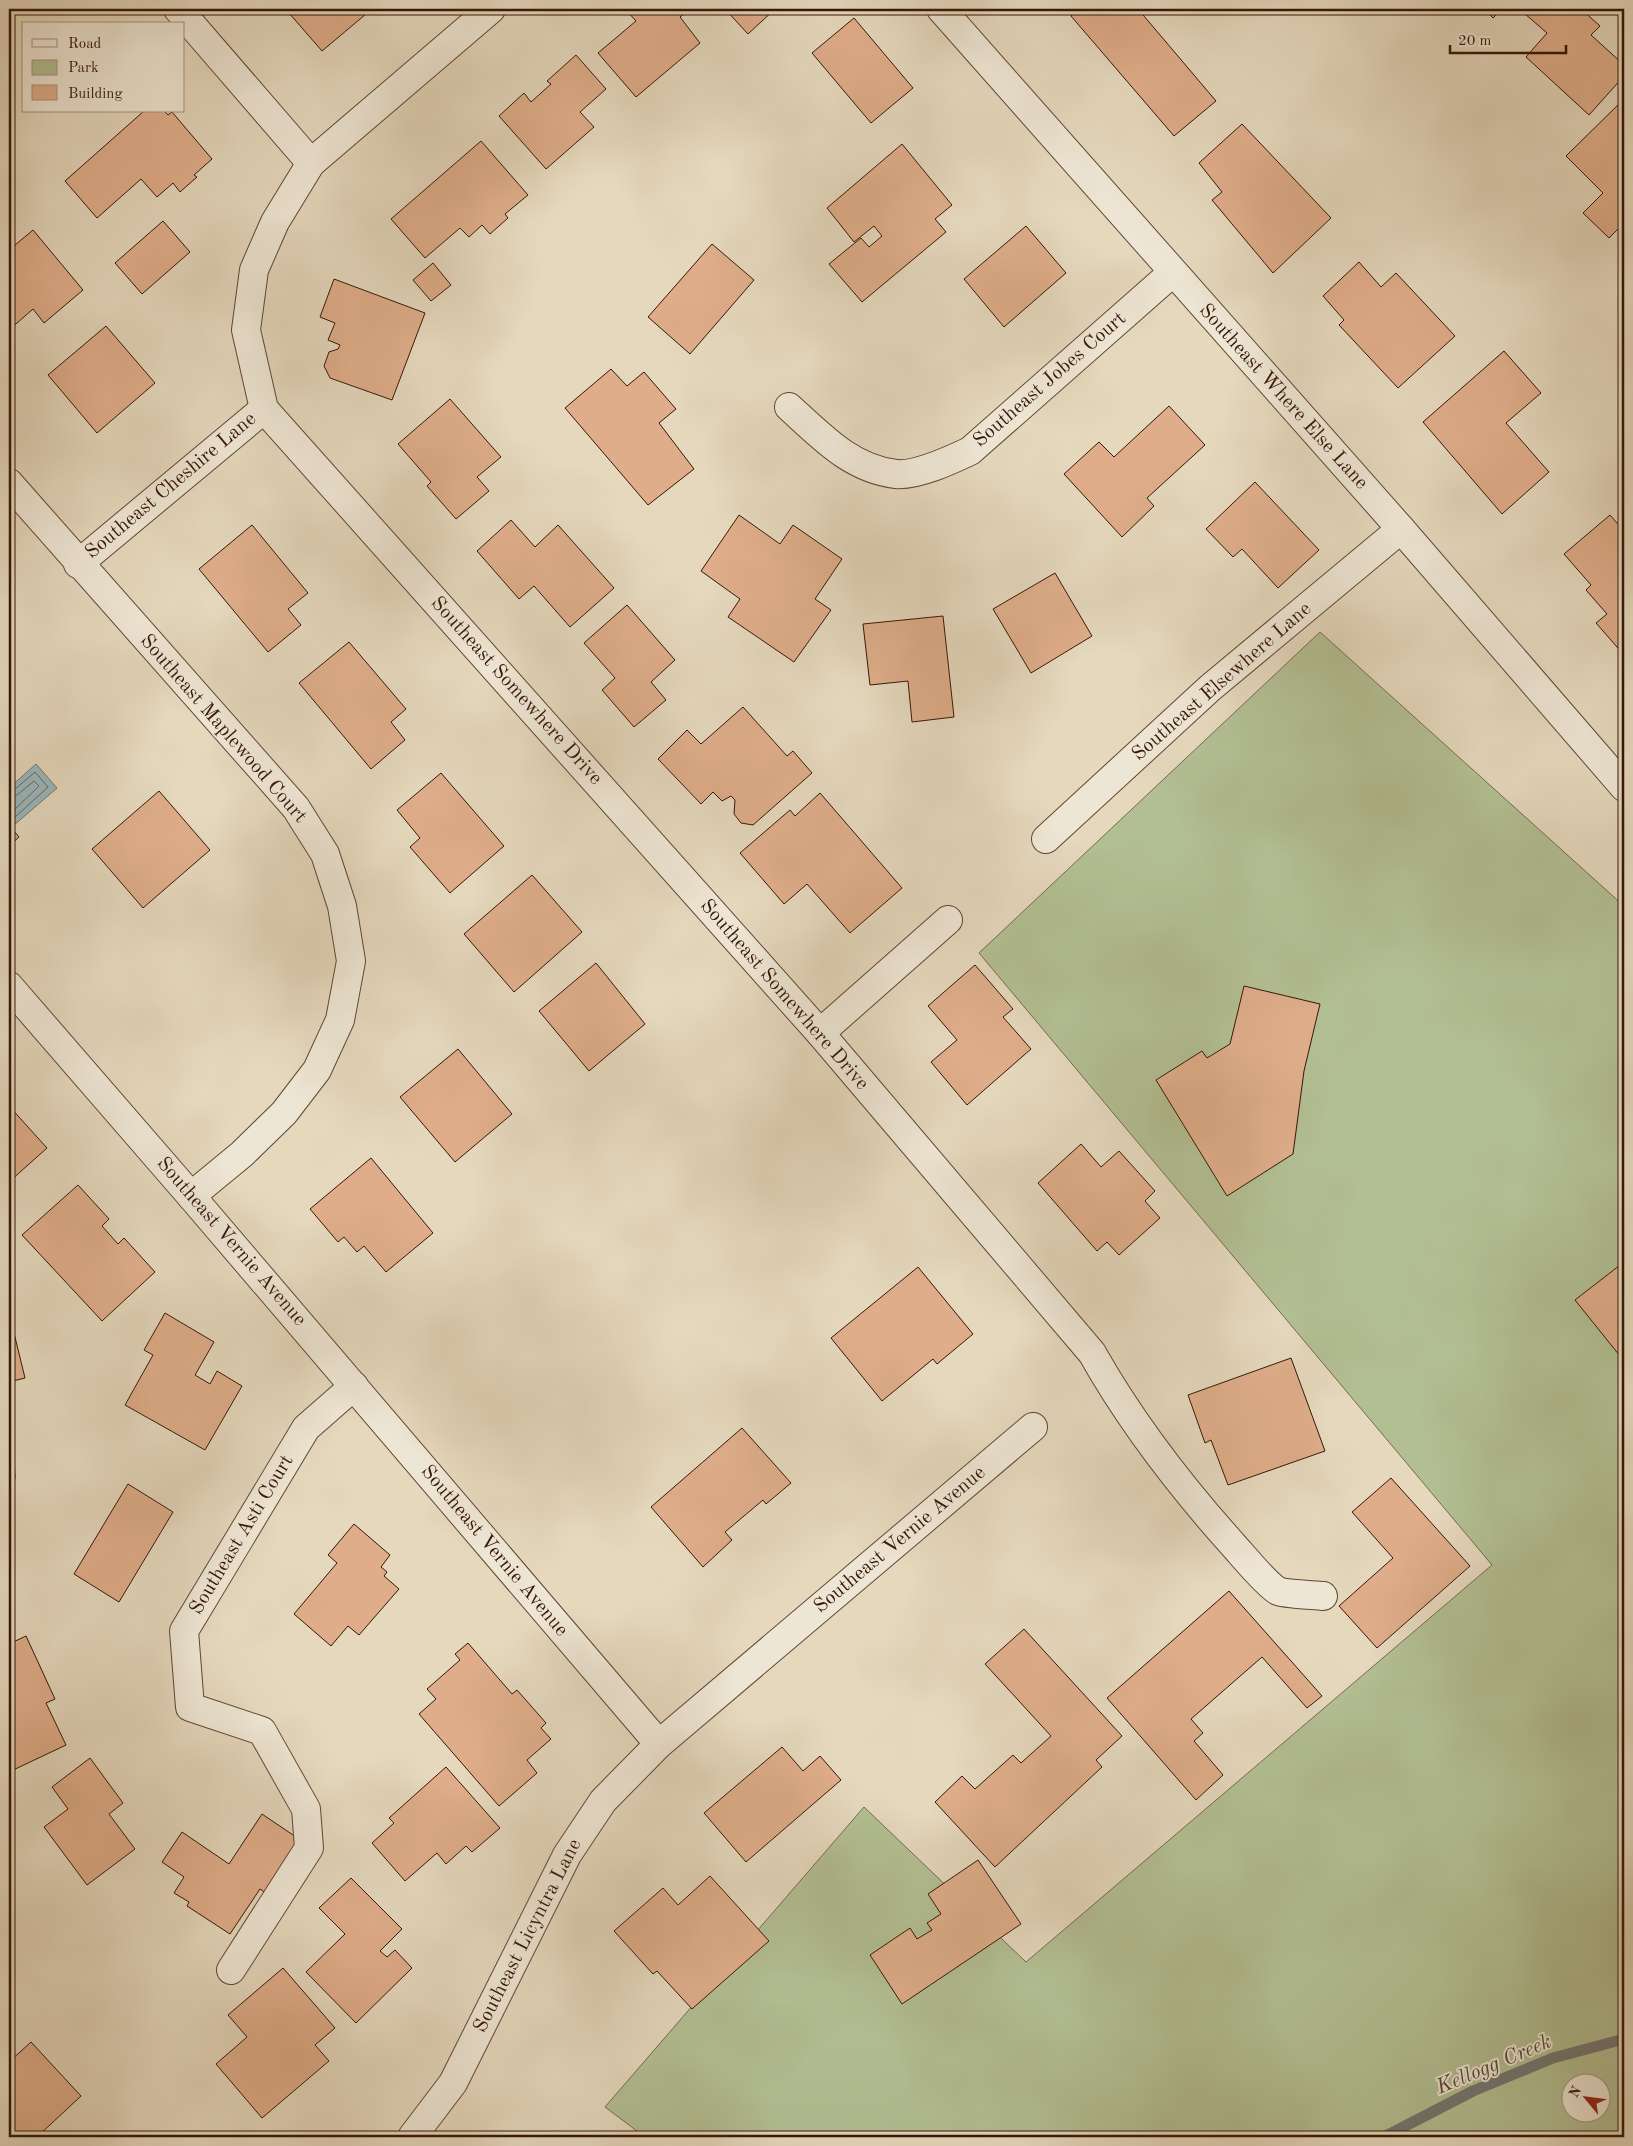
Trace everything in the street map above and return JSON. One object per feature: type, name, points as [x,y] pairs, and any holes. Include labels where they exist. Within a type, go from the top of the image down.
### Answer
[{"type":"street","points":[[178,9],[311,163]]},
{"type":"street","name":"Southeast Somewhere Drive","points":[[491,9],[311,163],[275,222],[254,270],[246,330],[264,409],[820,1033],[1092,1353],[1110,1386],[1188,1495],[1246,1560],[1278,1591],[1323,1596]]},
{"type":"street","name":"Southeast Where Else Lane","points":[[940,9],[1172,273],[1401,529],[1624,787]]},
{"type":"street","name":"Southeast Jobes Court","points":[[790,407],[837,450],[861,464],[897,474],[935,467],[970,451],[1172,273]]},
{"type":"street","name":"Southeast Cheshire Lane","points":[[78,564],[264,409]]},
{"type":"street","name":"Southeast Maplewood Court","points":[[9,483],[78,564],[296,808],[325,854],[342,906],[350,961],[340,1020],[317,1070],[284,1113],[242,1154],[191,1196]]},
{"type":"street","name":"Southeast Elsewhere Lane","points":[[1046,839],[1210,688],[1401,529]]},
{"type":"street","points":[[820,1033],[948,920]]},
{"type":"street","name":"Southeast Vernie Avenue","points":[[9,986],[354,1386],[659,1744],[1033,1428]]},
{"type":"street","name":"Southeast Asti Court","points":[[231,1970],[309,1848],[306,1808],[262,1731],[190,1708],[184,1631],[306,1428],[354,1386]]},
{"type":"street","name":"Southeast Licyntra Lane","points":[[412,2137],[453,2083],[567,1855],[603,1801],[659,1744]]},
{"type":"green space","points":[[1320,632],[1624,906],[1624,2137],[645,2137],[605,2107],[864,1807],[1026,1962],[1492,1565],[979,953]]},
{"type":"water","points":[[36,764],[57,788],[13,826],[9,822],[9,788]]},
{"type":"building","points":[[282,9],[372,9],[322,51],[289,13],[287,15]]},
{"type":"building","points":[[625,9],[690,9],[680,17],[700,43],[636,97],[598,53],[636,21]]},
{"type":"building","points":[[725,9],[775,9],[748,34]]},
{"type":"building","points":[[1079,9],[1138,9],[1216,101],[1174,136],[1071,16]]},
{"type":"building","points":[[1484,9],[1502,9],[1493,18]]},
{"type":"building","points":[[1528,9],[1581,9],[1600,26],[1591,35],[1624,65],[1624,76],[1589,115],[1526,57],[1547,33],[1524,13]]},
{"type":"building","points":[[854,18],[913,88],[871,123],[812,53]]},
{"type":"building","points":[[576,55],[606,89],[580,112],[594,127],[546,169],[499,116],[524,93],[531,102],[551,84],[547,81]]},
{"type":"building","points":[[1624,99],[1624,223],[1609,238],[1583,213],[1603,193],[1566,156]]},
{"type":"building","points":[[143,112],[165,112],[168,115],[172,112],[212,159],[194,175],[197,177],[180,192],[173,183],[157,197],[141,179],[97,218],[65,181]]},
{"type":"building","points":[[1242,124],[1331,218],[1273,273],[1212,200],[1222,192],[1199,163]]},
{"type":"building","points":[[481,141],[528,195],[505,214],[508,218],[490,234],[482,225],[469,237],[460,228],[425,258],[391,219]]},
{"type":"building","points":[[902,144],[952,205],[935,219],[946,232],[862,302],[829,264],[861,238],[869,247],[882,236],[874,226],[854,242],[827,208]]},
{"type":"building","points":[[163,221],[190,252],[142,294],[115,263]]},
{"type":"building","points":[[1026,226],[1066,273],[1004,327],[964,279]]},
{"type":"building","points":[[33,230],[83,290],[44,323],[33,309],[9,330],[9,250]]},
{"type":"building","points":[[712,244],[754,280],[690,354],[648,317]]},
{"type":"building","points":[[1359,262],[1381,287],[1396,273],[1455,336],[1398,388],[1339,325],[1344,320],[1323,296]]},
{"type":"building","points":[[433,263],[451,285],[431,301],[413,280]]},
{"type":"building","points":[[334,279],[425,313],[392,400],[330,378],[324,366],[329,352],[338,349],[340,345],[328,340],[335,323],[320,317]]},
{"type":"building","points":[[106,326],[155,383],[97,433],[48,375]]},
{"type":"building","points":[[1504,351],[1541,393],[1506,423],[1549,472],[1502,514],[1423,422]]},
{"type":"building","points":[[611,369],[627,386],[644,372],[676,409],[659,423],[694,469],[648,505],[565,408]]},
{"type":"building","points":[[450,399],[501,457],[477,477],[489,491],[456,519],[427,486],[431,482],[398,444]]},
{"type":"building","points":[[1169,406],[1205,445],[1147,498],[1154,506],[1122,537],[1064,474],[1099,442],[1114,457]]},
{"type":"building","points":[[1255,482],[1319,550],[1278,588],[1242,549],[1233,557],[1206,529]]},
{"type":"building","points":[[739,515],[780,544],[793,525],[842,559],[815,599],[831,610],[794,662],[728,617],[740,599],[701,571]]},
{"type":"building","points":[[1610,515],[1624,531],[1624,655],[1596,623],[1607,614],[1586,590],[1591,585],[1564,554]]},
{"type":"building","points":[[511,520],[535,547],[558,525],[614,588],[570,627],[534,586],[519,599],[477,551]]},
{"type":"building","points":[[252,525],[308,593],[288,609],[301,625],[268,652],[199,569]]},
{"type":"building","points":[[1055,573],[1092,636],[1031,673],[993,609]]},
{"type":"building","points":[[627,605],[675,660],[651,682],[666,700],[634,727],[602,690],[615,678],[584,643]]},
{"type":"building","points":[[943,616],[954,717],[912,722],[908,681],[870,685],[863,624]]},
{"type":"building","points":[[349,642],[406,709],[391,722],[405,740],[371,769],[299,683]]},
{"type":"building","points":[[743,707],[787,756],[793,751],[812,773],[753,825],[741,823],[734,814],[735,800],[731,796],[722,801],[713,792],[701,804],[658,759],[687,730],[701,744]]},
{"type":"building","points":[[441,773],[504,846],[450,893],[410,847],[420,838],[397,810]]},
{"type":"building","points":[[159,791],[210,850],[143,908],[92,849]]},
{"type":"building","points":[[820,793],[902,888],[850,933],[807,884],[784,904],[740,853],[790,810],[795,816]]},
{"type":"building","points":[[9,825],[19,837],[9,846]]},
{"type":"building","points":[[532,875],[582,932],[514,992],[464,934]]},
{"type":"building","points":[[596,963],[645,1024],[589,1071],[539,1011]]},
{"type":"building","points":[[975,965],[1013,1009],[1003,1017],[1031,1049],[967,1105],[931,1062],[957,1040],[928,1006]]},
{"type":"building","points":[[1244,986],[1320,1004],[1304,1071],[1293,1154],[1227,1196],[1156,1080],[1202,1051],[1207,1058],[1230,1044]]},
{"type":"building","points":[[458,1049],[512,1114],[455,1162],[400,1097]]},
{"type":"building","points":[[9,1106],[47,1148],[9,1182]]},
{"type":"building","points":[[1081,1144],[1101,1167],[1119,1151],[1155,1191],[1145,1201],[1160,1218],[1119,1255],[1107,1242],[1097,1251],[1038,1183]]},
{"type":"building","points":[[371,1158],[433,1233],[386,1272],[364,1246],[357,1252],[344,1237],[338,1242],[310,1209]]},
{"type":"building","points":[[78,1185],[109,1219],[102,1226],[118,1244],[124,1238],[155,1272],[102,1321],[22,1235]]},
{"type":"building","points":[[1624,1262],[1624,1353],[1620,1356],[1575,1300]]},
{"type":"building","points":[[918,1267],[973,1334],[937,1364],[933,1359],[882,1401],[831,1338]]},
{"type":"building","points":[[165,1313],[214,1342],[195,1375],[210,1384],[217,1371],[242,1386],[205,1450],[125,1405],[153,1355],[144,1350]]},
{"type":"building","points":[[14,1333],[25,1378],[9,1382],[9,1334]]},
{"type":"building","points":[[1291,1358],[1325,1451],[1228,1485],[1211,1440],[1205,1443],[1188,1395]]},
{"type":"building","points":[[9,1419],[12,1419],[15,1478],[9,1492]]},
{"type":"building","points":[[742,1428],[791,1483],[766,1504],[763,1500],[725,1532],[732,1540],[703,1567],[651,1507]]},
{"type":"building","points":[[1391,1478],[1470,1566],[1377,1648],[1339,1606],[1393,1558],[1352,1512]]},
{"type":"building","points":[[128,1484],[173,1512],[119,1602],[74,1574]]},
{"type":"building","points":[[354,1524],[390,1555],[381,1567],[387,1572],[384,1576],[399,1589],[359,1635],[348,1626],[331,1646],[294,1614],[337,1563],[328,1555]]},
{"type":"building","points":[[1229,1591],[1322,1696],[1307,1708],[1262,1657],[1191,1719],[1203,1733],[1194,1741],[1223,1775],[1196,1800],[1107,1698]]},
{"type":"building","points":[[1024,1629],[1122,1736],[1096,1760],[1102,1767],[995,1867],[935,1802],[962,1776],[975,1789],[1013,1755],[1021,1763],[1051,1736],[985,1664]]},
{"type":"building","points":[[26,1636],[55,1699],[46,1703],[66,1745],[9,1772],[9,1644]]},
{"type":"building","points":[[468,1643],[512,1694],[517,1690],[546,1723],[541,1728],[551,1739],[527,1760],[537,1773],[499,1806],[419,1714],[436,1699],[427,1689],[460,1660],[455,1654]]},
{"type":"building","points":[[782,1747],[803,1771],[820,1756],[841,1780],[746,1862],[704,1813]]},
{"type":"building","points":[[90,1758],[123,1803],[109,1814],[135,1849],[87,1885],[44,1827],[68,1809],[52,1787]]},
{"type":"building","points":[[446,1767],[500,1828],[472,1852],[466,1846],[446,1864],[437,1853],[405,1881],[372,1843],[394,1823],[389,1818]]},
{"type":"building","points":[[262,1814],[302,1841],[267,1894],[260,1889],[230,1934],[187,1906],[189,1902],[174,1893],[184,1877],[162,1862],[182,1832],[229,1864]]},
{"type":"building","points":[[978,1860],[1021,1924],[902,2004],[870,1955],[910,1928],[917,1939],[932,1930],[927,1923],[941,1914],[928,1894]]},
{"type":"building","points":[[710,1876],[769,1941],[692,2009],[657,1971],[653,1974],[614,1931],[663,1888],[678,1905]]},
{"type":"building","points":[[351,1878],[402,1929],[380,1951],[387,1957],[395,1950],[412,1968],[356,2023],[306,1972],[345,1934],[319,1908]]},
{"type":"building","points":[[283,1968],[335,2028],[315,2045],[329,2061],[262,2118],[216,2064],[247,2037],[228,2015]]},
{"type":"building","points":[[31,2042],[81,2096],[37,2137],[9,2137],[9,2062]]},
{"type":"waterway","name":"Kellogg Creek","points":[[1384,2137],[1473,2091],[1553,2058],[1624,2039]]}]
